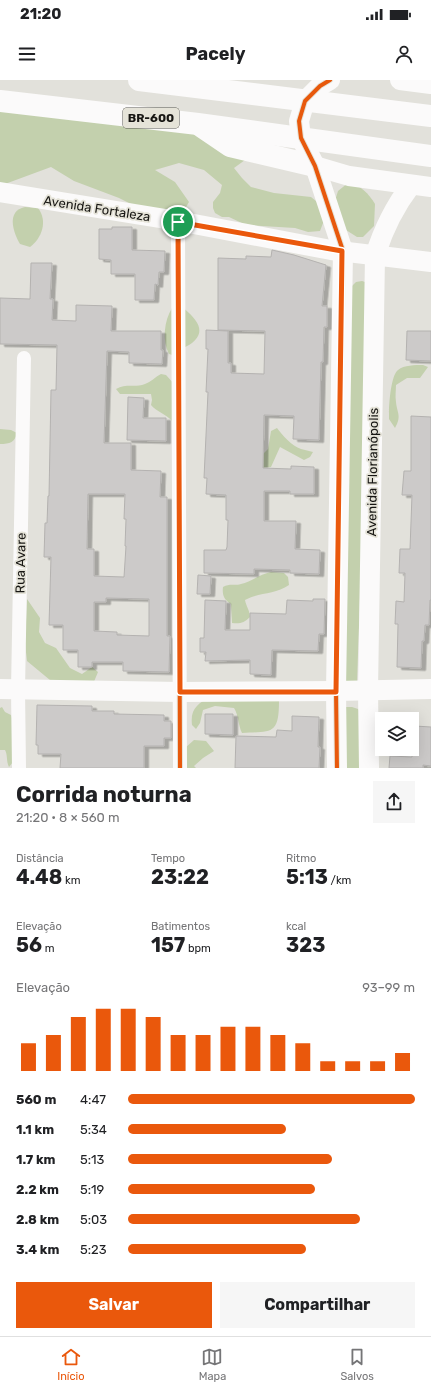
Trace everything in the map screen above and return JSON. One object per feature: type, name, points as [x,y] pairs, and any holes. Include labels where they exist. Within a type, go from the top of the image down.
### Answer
[{"type":"main road","points":[[139,80],[431,116]]},
{"type":"main road","points":[[197,88],[229,80]]},
{"type":"main road","name":"BR-600","points":[[0,101],[198,124],[431,156]]},
{"type":"main road","points":[[198,124],[230,146],[315,166]]},
{"type":"street","points":[[330,80],[320,86],[305,101],[299,121],[301,138],[315,166],[342,251],[336,692],[337,768]]},
{"type":"street","points":[[400,80],[431,84]]},
{"type":"street","points":[[315,166],[349,176],[431,187]]},
{"type":"street","name":"Avenida Florianópolis","points":[[369,768],[368,690],[375,256],[380,240],[397,207],[411,185]]},
{"type":"street","name":"Avenida Fortaleza","points":[[0,192],[342,251],[431,262]]},
{"type":"street","points":[[178,222],[180,768]]},
{"type":"street","name":"Rua Avare","points":[[19,768],[9,690],[24,358]]},
{"type":"street","points":[[9,690],[336,692],[431,689]]},
{"type":"green space","points":[[0,107],[190,129],[245,160],[234,168],[251,187],[274,193],[311,197],[321,205],[325,218],[320,231],[308,232],[295,228],[246,225],[229,217],[222,217],[215,213],[213,202],[220,193],[222,185],[204,170],[179,163],[155,170],[175,182],[189,202],[180,217],[141,209],[119,198],[74,181],[51,167],[5,184],[0,183]]},
{"type":"green space","points":[[348,183],[356,185],[364,190],[375,204],[374,226],[363,237],[357,237],[346,230],[334,204],[338,191]]},
{"type":"green space","points":[[25,207],[38,208],[43,218],[42,229],[38,239],[30,247],[20,244],[13,228],[13,217],[15,213],[19,209]]},
{"type":"green space","points":[[362,281],[368,283],[371,287],[357,682],[340,687],[352,286],[356,282]]},
{"type":"green space","points":[[182,307],[198,324],[199,333],[197,338],[192,343],[181,350],[179,357],[169,354],[165,343],[165,331],[167,319],[172,308]]},
{"type":"green space","points":[[423,365],[428,367],[420,378],[407,378],[396,385],[396,400],[399,417],[395,428],[389,419],[389,403],[396,373],[403,367]]},
{"type":"green space","points":[[161,374],[166,375],[175,385],[172,421],[151,405],[151,394],[120,394],[116,389],[123,386],[138,386],[145,384]]},
{"type":"green space","points":[[277,428],[284,437],[294,445],[301,449],[313,452],[310,457],[304,460],[280,447],[271,467],[262,467],[263,454],[268,449],[271,431]]},
{"type":"green space","points":[[0,429],[11,430],[17,433],[15,439],[7,444],[0,444]]},
{"type":"green space","points":[[271,572],[284,573],[288,577],[289,585],[278,590],[250,597],[245,600],[250,617],[242,623],[232,623],[231,604],[224,597],[223,587],[228,585],[239,585]]},
{"type":"green space","points":[[27,599],[40,618],[39,632],[45,643],[56,648],[70,668],[82,674],[92,667],[98,672],[93,684],[56,685],[27,661],[25,643]]},
{"type":"green space","points":[[211,696],[279,701],[279,712],[275,726],[266,731],[242,733],[234,708],[215,706],[203,710],[200,723],[196,729],[192,725],[192,714],[199,704]]},
{"type":"green space","points":[[2,707],[5,712],[11,715],[13,721],[13,762],[9,767],[5,750],[0,750],[0,708]]},
{"type":"green space","points":[[346,707],[358,709],[361,713],[361,768],[342,768],[342,712]]},
{"type":"green space","points":[[194,740],[206,741],[214,751],[194,766],[196,768],[174,768],[185,748]]},
{"type":"building","points":[[112,227],[132,227],[132,250],[165,251],[164,272],[159,272],[158,285],[155,284],[154,300],[135,300],[135,274],[111,274],[111,260],[99,259],[99,229],[112,229]]},
{"type":"building","points":[[272,250],[326,265],[322,306],[327,306],[327,327],[324,327],[323,362],[321,362],[319,440],[293,439],[294,416],[264,415],[263,468],[291,469],[291,466],[314,467],[314,494],[290,494],[290,491],[264,491],[264,521],[296,521],[295,549],[320,550],[319,574],[290,573],[290,570],[254,569],[254,574],[204,573],[204,550],[226,550],[228,520],[226,520],[226,495],[206,494],[207,478],[204,478],[208,392],[206,392],[208,349],[206,349],[206,330],[228,331],[228,363],[231,363],[231,373],[264,374],[265,331],[218,330],[218,258],[246,259],[246,256],[271,257]]},
{"type":"building","points":[[31,263],[52,263],[50,299],[53,299],[52,320],[76,321],[76,305],[112,306],[111,331],[161,331],[161,350],[163,350],[162,364],[129,363],[129,352],[107,351],[104,443],[131,443],[131,470],[161,471],[160,497],[167,497],[167,636],[170,636],[169,672],[123,671],[123,662],[92,662],[92,667],[78,667],[78,650],[63,650],[63,625],[49,625],[51,557],[44,557],[45,523],[47,523],[49,496],[51,390],[56,390],[57,345],[0,344],[0,298],[30,299]],"holes":[[[88,494],[125,494],[124,519],[126,519],[126,546],[124,577],[94,576],[94,549],[87,549]],[[106,598],[149,599],[149,636],[117,635],[117,632],[94,631],[94,602],[106,602]]]},
{"type":"building","points":[[407,331],[431,331],[431,361],[406,360]]},
{"type":"building","points":[[128,397],[144,398],[143,418],[166,418],[166,441],[127,440]]},
{"type":"building","points":[[411,416],[431,417],[431,600],[429,625],[425,625],[424,641],[422,641],[421,668],[397,667],[398,624],[395,624],[396,601],[404,602],[405,573],[399,573],[400,549],[410,549],[412,495],[402,495],[404,471],[411,471]]},
{"type":"building","points":[[198,575],[211,576],[210,594],[197,594]]},
{"type":"building","points":[[313,599],[325,599],[324,634],[319,634],[318,651],[272,650],[271,675],[250,674],[250,660],[205,661],[206,652],[200,652],[200,638],[204,638],[205,600],[226,601],[225,630],[250,630],[250,613],[286,614],[287,600],[313,601]]},
{"type":"building","points":[[37,705],[92,706],[92,711],[114,711],[114,714],[164,715],[164,721],[171,721],[171,738],[164,738],[164,746],[144,746],[144,768],[60,768],[61,754],[38,754],[38,745],[36,745]]},
{"type":"building","points":[[205,714],[233,714],[233,735],[205,734]]},
{"type":"building","points":[[292,716],[319,717],[319,768],[235,768],[236,736],[276,737],[277,730],[292,731]]},
{"type":"building","points":[[419,726],[431,727],[431,766],[423,765],[423,768],[389,768],[390,756],[419,756]]},
{"type":"cycle path","points":[[330,80],[320,86],[305,101],[299,121],[301,138],[315,166],[343,251],[336,691],[337,768]]},
{"type":"cycle path","points":[[178,221],[180,768]]},
{"type":"route","points":[[178,222],[342,251],[336,692],[180,692],[178,222]]}]
